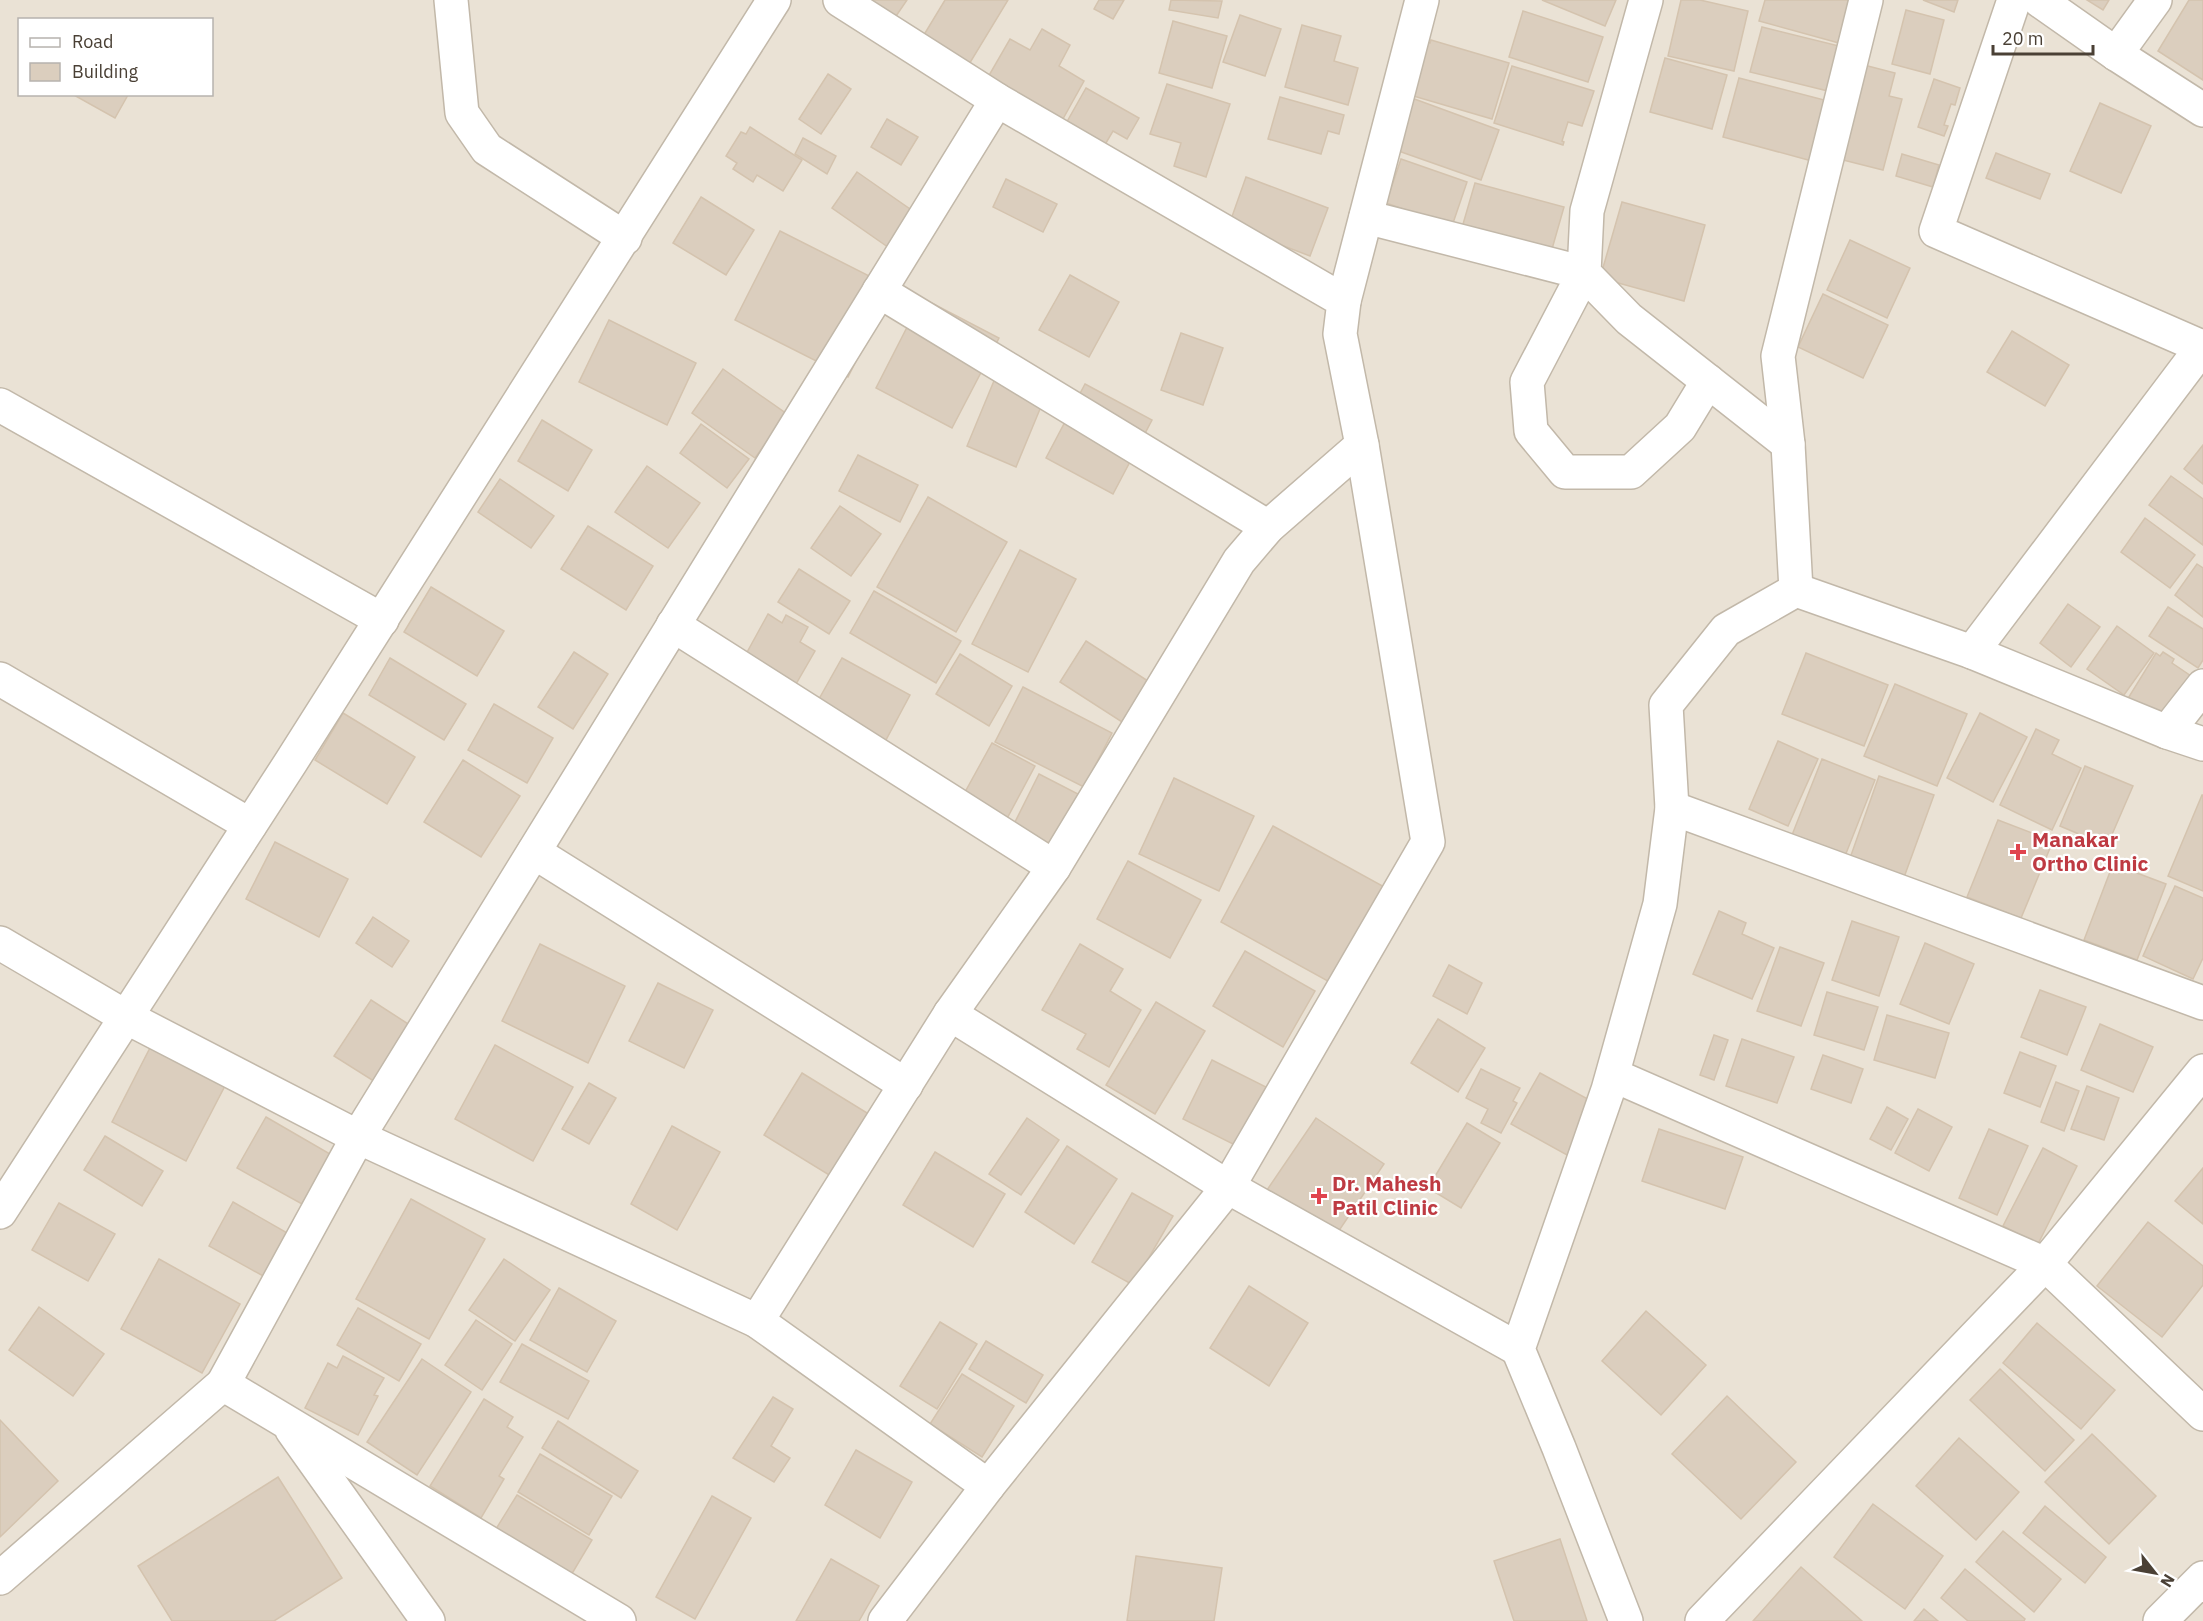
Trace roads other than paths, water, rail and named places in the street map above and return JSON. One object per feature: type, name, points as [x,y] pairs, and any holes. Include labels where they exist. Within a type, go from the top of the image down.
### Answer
[{"type":"street","points":[[451,0],[462,113],[488,149],[625,238]]},
{"type":"street","points":[[0,1212],[382,620],[774,0]]},
{"type":"street","points":[[840,0],[997,100],[1344,301]]},
{"type":"street","points":[[885,1621],[988,1486],[1228,1187],[1428,842],[1362,445],[1340,334],[1344,301],[1422,0]]},
{"type":"street","points":[[1646,0],[1587,211],[1584,273],[1527,382],[1531,431],[1564,472],[1632,472],[1680,427],[1708,381]]},
{"type":"street","points":[[1796,590],[1788,444],[1778,356],[1866,0]]},
{"type":"street","points":[[1972,652],[2202,346],[1936,231],[2014,0]]},
{"type":"street","points":[[2039,0],[2116,54],[2203,110]]},
{"type":"street","points":[[2116,54],[2155,0]]},
{"type":"street","points":[[0,1578],[223,1384],[358,1137],[997,100]]},
{"type":"street","points":[[1366,217],[1584,273],[1629,319],[1788,444]]},
{"type":"street","points":[[879,291],[1268,528]]},
{"type":"street","points":[[0,405],[382,620]]},
{"type":"street","points":[[757,1321],[950,1014],[1054,867],[1239,561],[1268,528],[1362,445]]},
{"type":"street","points":[[1518,1349],[1613,1075],[1660,904],[1672,808],[1666,705],[1726,630],[1796,590],[1972,652],[2167,732],[2203,744]]},
{"type":"street","points":[[673,625],[1054,867]]},
{"type":"street","points":[[0,679],[250,825]]},
{"type":"street","points":[[2167,732],[2203,686]]},
{"type":"street","points":[[1672,808],[2203,1003]]},
{"type":"street","points":[[534,852],[906,1085]]},
{"type":"street","points":[[0,943],[126,1017],[358,1137],[757,1321],[988,1486]]},
{"type":"street","points":[[950,1014],[1228,1187],[1518,1349],[1626,1621]]},
{"type":"street","points":[[1702,1621],[2045,1264],[2203,1071]]},
{"type":"street","points":[[1613,1075],[2045,1264],[2203,1414]]},
{"type":"street","points":[[223,1384],[619,1621]]},
{"type":"street","points":[[284,1419],[428,1621]]},
{"type":"street","points":[[2160,1621],[2203,1578]]},
{"type":"place","name":"Manakar Ortho Clinic","points":[[2018,852]]},
{"type":"place","name":"Dr. Mahesh Patil Clinic","points":[[1319,1196]]}]
